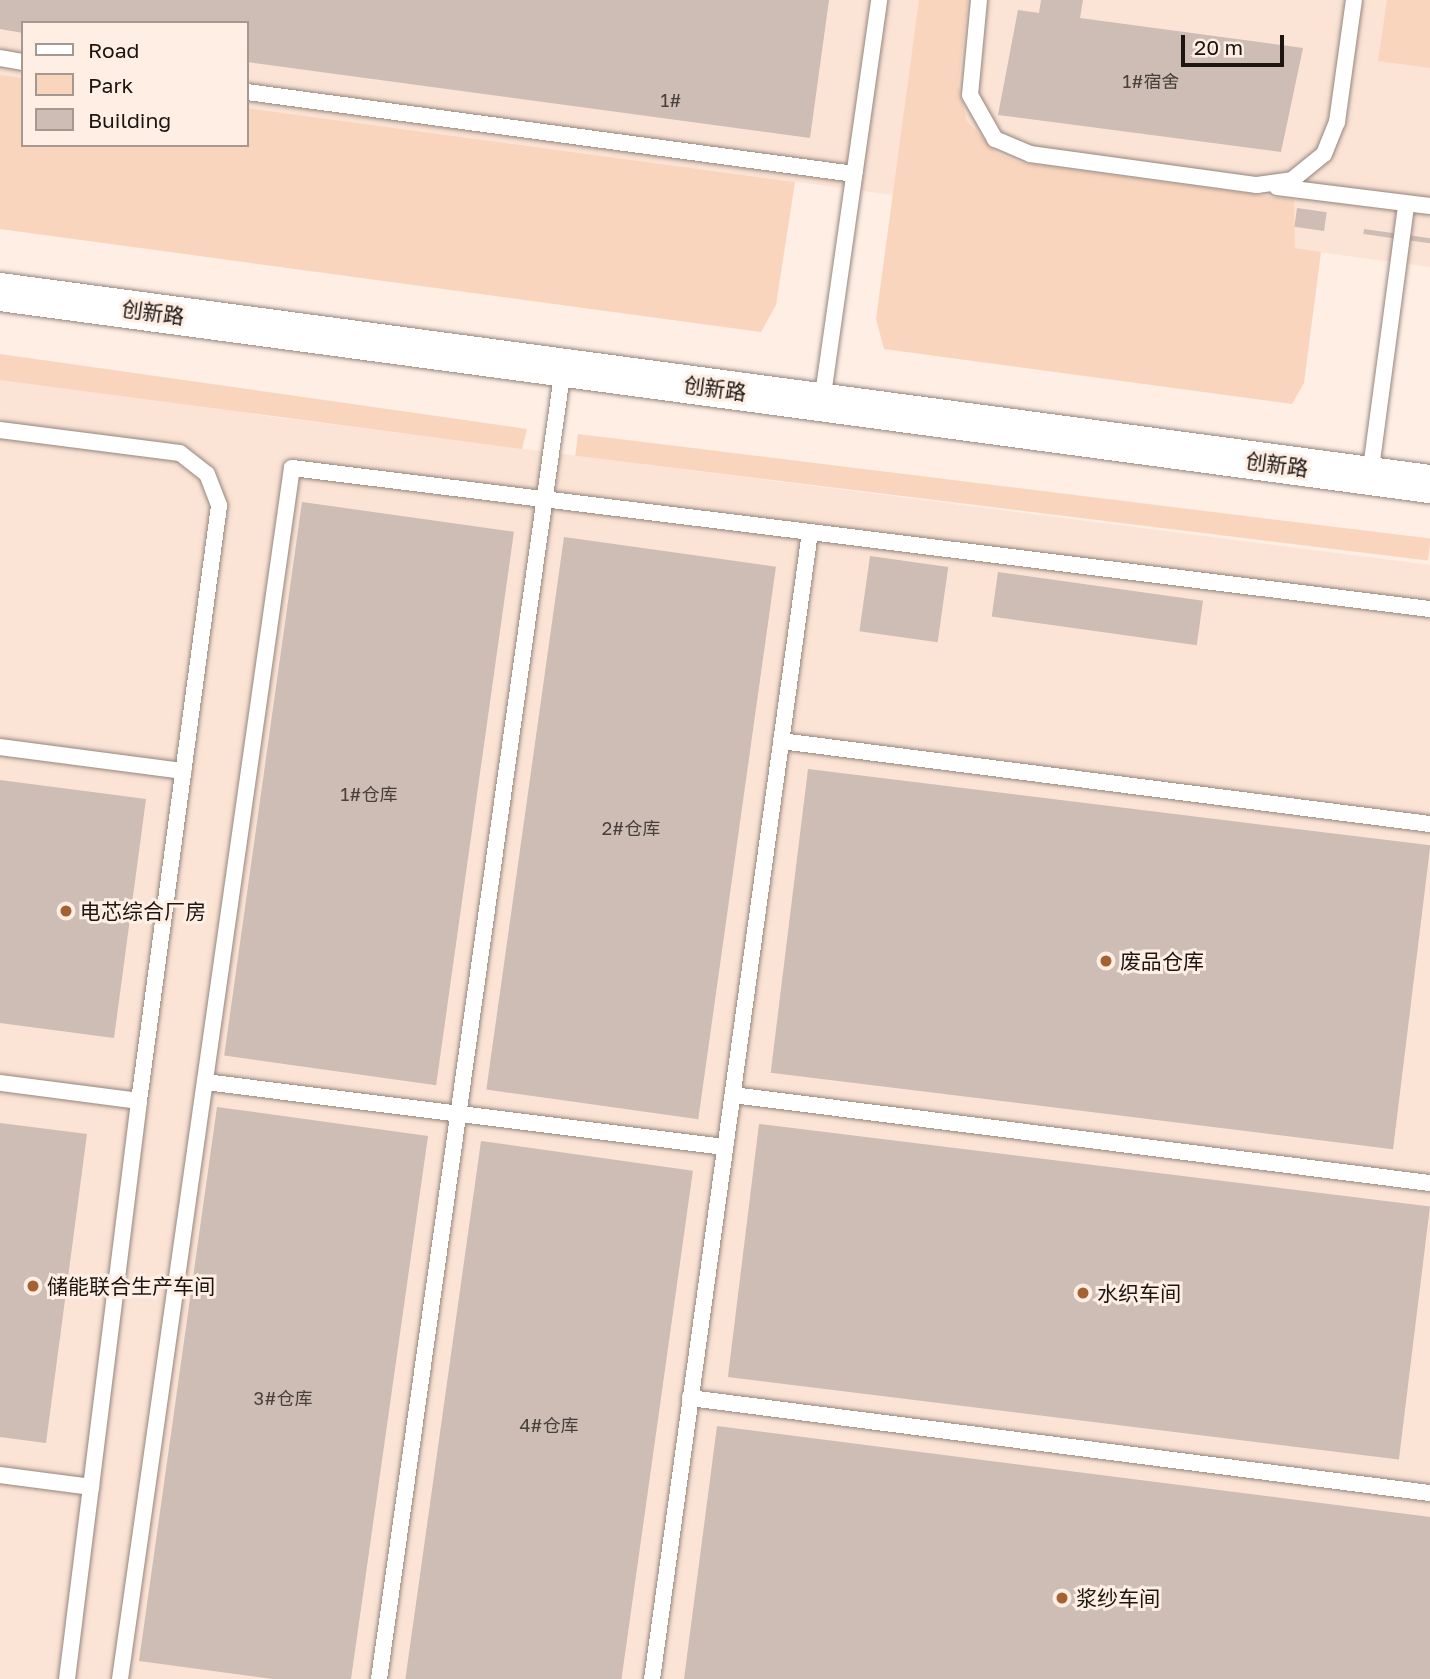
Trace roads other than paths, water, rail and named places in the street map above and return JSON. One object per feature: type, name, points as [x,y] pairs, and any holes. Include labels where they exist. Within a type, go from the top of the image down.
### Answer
[{"type":"main road","name":"创新路","points":[[0,292],[1430,484]]},
{"type":"lane","points":[[822,402],[879,0]]},
{"type":"lane","points":[[979,0],[970,96],[995,139],[1030,154],[1406,205],[1430,206]]},
{"type":"lane","points":[[1257,185],[1292,180],[1324,154],[1335,131],[1354,0]]},
{"type":"lane","points":[[0,58],[21,62]]},
{"type":"lane","points":[[248,92],[854,174]]},
{"type":"lane","points":[[1370,476],[1406,205]]},
{"type":"lane","points":[[379,1679],[564,367]]},
{"type":"lane","points":[[0,430],[180,453],[196,460],[216,488],[219,506],[139,1101],[67,1679]]},
{"type":"lane","points":[[120,1679],[292,468],[1430,610]]},
{"type":"lane","points":[[652,1679],[810,533]]},
{"type":"lane","points":[[781,741],[1430,824]]},
{"type":"lane","points":[[0,747],[183,771]]},
{"type":"lane","points":[[205,1082],[725,1147]]},
{"type":"lane","points":[[0,1083],[139,1101]]},
{"type":"lane","points":[[733,1095],[1430,1183]]},
{"type":"lane","points":[[690,1398],[1430,1493]]},
{"type":"lane","points":[[0,1475],[91,1487]]},
{"type":"place","name":"电芯综合厂房","points":[[66,911]]},
{"type":"place","name":"废品仓库","points":[[1106,961]]},
{"type":"place","name":"储能联合生产车间","points":[[33,1286]]},
{"type":"place","name":"水织车间","points":[[1083,1293]]},
{"type":"place","name":"浆纱车间","points":[[1062,1598]]}]
